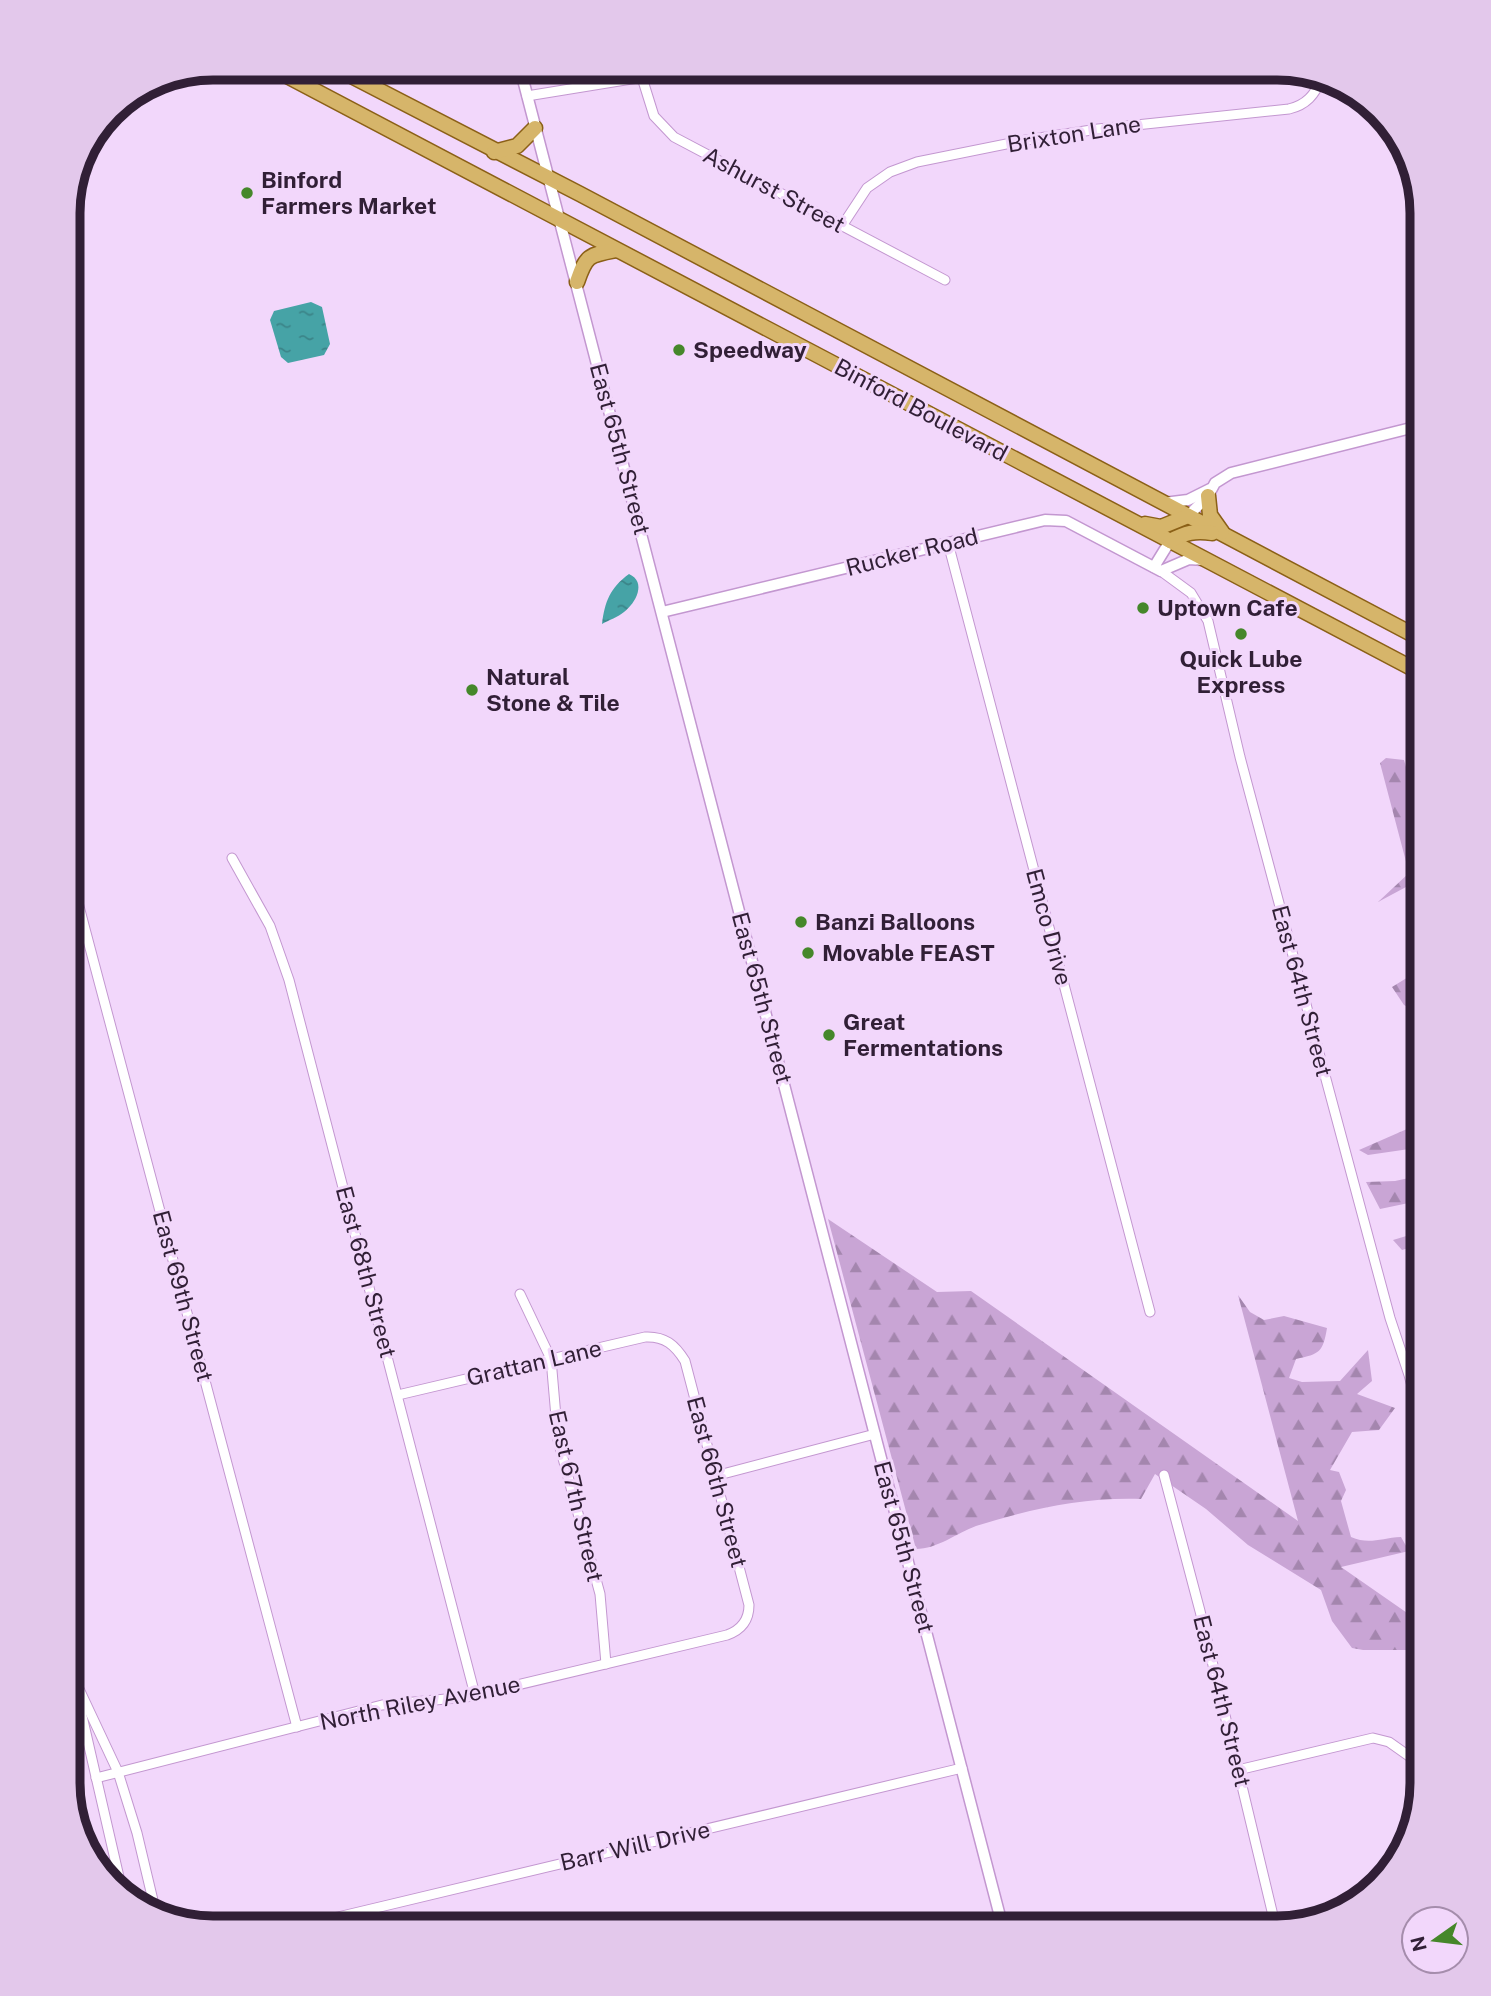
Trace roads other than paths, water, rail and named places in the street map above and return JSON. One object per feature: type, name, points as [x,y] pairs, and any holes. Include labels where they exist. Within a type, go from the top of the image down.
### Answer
[{"type":"main road","name":"Binford Boulevard","points":[[297,81],[1410,667]]},
{"type":"main road","name":"Binford Boulevard","points":[[361,81],[580,194],[1410,633]]},
{"type":"main road","points":[[495,152],[517,146],[536,128]]},
{"type":"main road","points":[[577,282],[588,257],[616,250]]},
{"type":"main road","points":[[1209,492],[1210,514],[1225,536]]},
{"type":"main road","points":[[1137,523],[1161,527],[1188,516]]},
{"type":"main road","points":[[1170,541],[1183,533],[1197,530],[1225,536]]},
{"type":"street","name":"East 65th Street","points":[[523,81],[1000,1916]]},
{"type":"street","points":[[527,96],[628,81]]},
{"type":"street","name":"Ashurst Street","points":[[642,81],[654,116],[674,137],[945,280]]},
{"type":"street","name":"Brixton Lane","points":[[842,226],[867,188],[890,172],[910,164],[1026,140],[1107,127],[1289,109],[1308,100],[1318,87]]},
{"type":"street","points":[[1188,516],[1220,479],[1237,471],[1410,428]]},
{"type":"street","points":[[1164,503],[1188,500],[1209,492]]},
{"type":"street","name":"Rucker Road","points":[[662,612],[1045,520],[1057,519],[1078,527],[1157,569]]},
{"type":"street","points":[[1157,569],[1170,541]]},
{"type":"street","name":"Emco Drive","points":[[948,543],[1150,1312]]},
{"type":"street","points":[[1157,569],[1189,559],[1206,560]]},
{"type":"street","name":"East 64th Street","points":[[1157,569],[1191,593],[1208,621],[1240,757],[1326,1081],[1390,1318],[1410,1379]]},
{"type":"street","name":"East 68th Street","points":[[232,858],[270,926],[289,980],[475,1695]]},
{"type":"street","name":"East 69th Street","points":[[81,912],[297,1727]]},
{"type":"street","name":"East 67th Street","points":[[520,1294],[551,1359],[558,1440],[600,1594],[606,1664]]},
{"type":"street","name":"Grattan Lane","points":[[398,1395],[645,1337],[656,1337],[670,1342]]},
{"type":"street","name":"East 66th Street","points":[[670,1342],[679,1350],[685,1361],[749,1605],[743,1625]]},
{"type":"street","points":[[715,1476],[875,1434]]},
{"type":"street","name":"East 64th Street","points":[[1164,1475],[1273,1916]]},
{"type":"street","name":"North Riley Avenue","points":[[96,1778],[382,1705],[475,1695],[727,1635],[743,1625]]},
{"type":"street","points":[[80,1691],[118,1772],[137,1833],[153,1901]]},
{"type":"street","points":[[80,1709],[118,1874]]},
{"type":"street","points":[[1238,1770],[1374,1738],[1389,1742],[1410,1757]]},
{"type":"street","name":"Barr Will Drive","points":[[342,1916],[962,1768]]},
{"type":"water","points":[[311,302],[322,307],[330,344],[324,355],[288,363],[281,357],[270,320],[274,311]]},
{"type":"water","points":[[629,574],[638,582],[636,598],[624,612],[602,624],[610,596],[617,584]]},
{"type":"place","name":"Binford Farmers Market","points":[[247,193]]},
{"type":"place","name":"Speedway","points":[[679,350]]},
{"type":"place","name":"Uptown Cafe","points":[[1143,608]]},
{"type":"place","name":"Quick Lube Express","points":[[1241,634]]},
{"type":"place","name":"Natural Stone & Tile","points":[[472,690]]},
{"type":"place","name":"Banzi Balloons","points":[[801,922]]},
{"type":"place","name":"Movable FEAST","points":[[808,953]]},
{"type":"place","name":"Great Fermentations","points":[[829,1035]]}]
